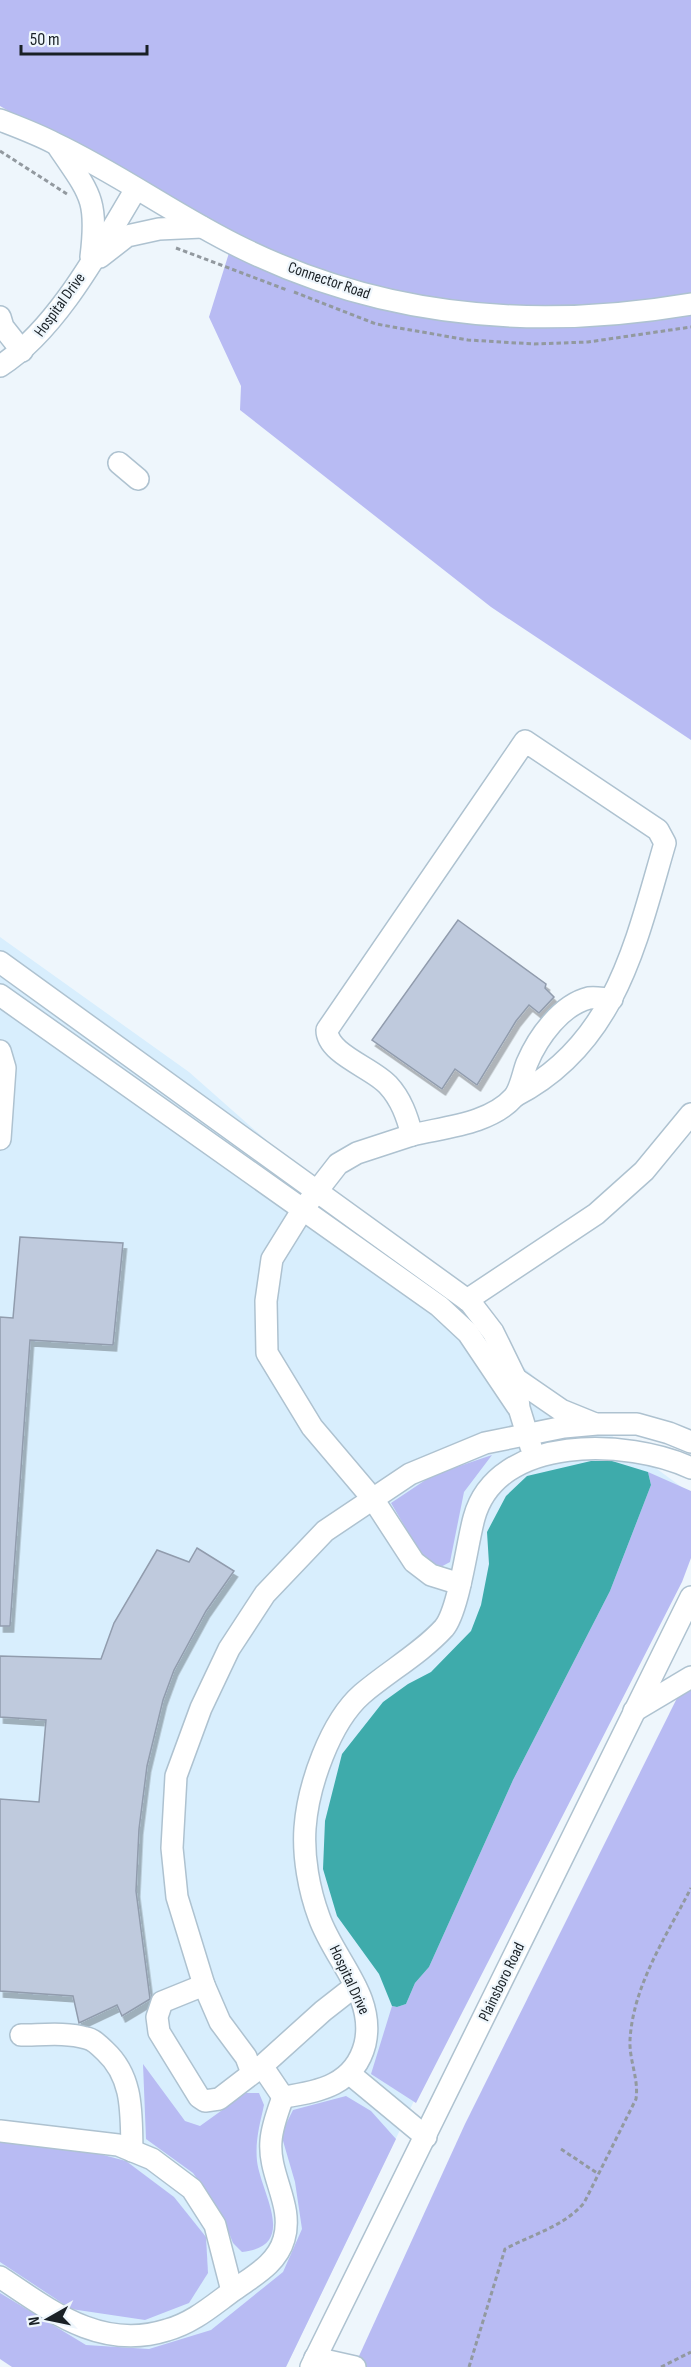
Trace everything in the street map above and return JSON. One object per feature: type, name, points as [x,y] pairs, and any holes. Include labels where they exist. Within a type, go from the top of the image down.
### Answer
[{"type":"street","name":"Connector Road","points":[[0,120],[55,143],[245,250],[322,281],[405,306],[479,315],[550,318],[630,314],[691,304]]},
{"type":"street","points":[[55,143],[88,191],[95,220],[90,265]]},
{"type":"street","points":[[90,265],[136,189]]},
{"type":"street","points":[[90,265],[127,236],[159,229],[202,227]]},
{"type":"street","name":"Hospital Drive","points":[[0,366],[32,343],[90,265]]},
{"type":"street","points":[[0,317],[3,327],[22,351]]},
{"type":"street","points":[[119,463],[138,479]]},
{"type":"street","points":[[412,1135],[400,1100],[386,1083],[335,1048],[327,1038],[327,1030],[525,741],[658,830],[665,843],[633,954],[612,999],[587,1037],[542,1082],[515,1096],[487,1116],[357,1152],[338,1164],[303,1209],[272,1259],[266,1301],[267,1353],[312,1427],[373,1499],[414,1562],[431,1575],[460,1584]]},
{"type":"street","points":[[0,962],[467,1300],[493,1332],[516,1379],[519,1408],[534,1456],[586,1449],[628,1449],[656,1454],[691,1468]]},
{"type":"street","points":[[0,995],[440,1306],[468,1333],[519,1408]]},
{"type":"street","points":[[515,1096],[528,1060],[547,1029],[569,1006],[590,998],[612,999]]},
{"type":"street","points":[[0,1051],[5,1068],[0,1138]]},
{"type":"street","points":[[467,1300],[596,1214],[644,1171],[691,1114]]},
{"type":"street","points":[[516,1379],[561,1410],[597,1424]]},
{"type":"street","points":[[284,2097],[246,2057],[220,2022],[204,1985],[177,1897],[172,1848],[176,1776],[201,1708],[230,1648],[266,1594],[325,1531],[410,1474],[485,1443],[527,1434],[597,1424],[637,1424],[691,1442]]},
{"type":"street","name":"Hospital Drive","points":[[350,2074],[359,2064],[369,2020],[355,1986],[319,1918],[306,1869],[305,1829],[312,1781],[338,1726],[360,1696],[420,1652],[446,1625],[460,1584],[474,1515],[487,1491],[505,1474],[534,1456]]},
{"type":"street","name":"Plainsboro Road","points":[[313,2362],[691,1597]]},
{"type":"street","points":[[634,1711],[691,1677]]},
{"type":"street","points":[[204,1985],[162,2002],[157,2017],[159,2031],[199,2097],[205,2101],[219,2099],[355,1986]]},
{"type":"street","points":[[21,2035],[87,2038],[110,2055],[126,2080],[131,2106],[132,2151]]},
{"type":"street","points":[[284,2097],[320,2090],[350,2074],[426,2136]]},
{"type":"street","points":[[0,2277],[63,2320],[106,2333],[148,2334],[177,2326],[197,2317],[264,2270],[284,2240],[286,2214],[271,2142],[284,2097]]},
{"type":"street","points":[[0,2131],[118,2145],[152,2159],[192,2189],[215,2225],[232,2291]]},
{"type":"street","points":[[313,2362],[354,2367]]},
{"type":"path","points":[[469,2367],[505,2249],[530,2236],[555,2227],[574,2214],[585,2202],[597,2173],[636,2099],[638,2089],[630,2041],[647,1975],[665,1933],[691,1888]]},
{"type":"path","points":[[561,2149],[597,2173]]},
{"type":"path","points":[[661,2367],[691,2352]]},
{"type":"shaded area","points":[[0,0],[691,0],[691,740],[491,607],[240,410],[241,386],[209,317],[233,240],[0,106]]},
{"type":"shaded area","points":[[0,937],[189,1072],[547,1388],[691,1494],[691,1525],[286,2367],[0,2346]]},
{"type":"shaded area","points":[[492,1455],[464,1492],[450,1562],[437,1569],[422,1556],[391,1503],[433,1475]]},
{"type":"shaded area","points":[[591,1461],[612,1461],[648,1472],[651,1485],[610,1591],[513,1780],[429,1967],[415,1983],[406,2004],[392,2006],[379,1974],[337,1916],[323,1869],[325,1821],[342,1754],[383,1702],[408,1684],[431,1672],[471,1631],[481,1605],[489,1564],[487,1532],[506,1496],[527,1476]]},
{"type":"shaded area","points":[[648,1472],[691,1491],[691,1558],[682,1582],[416,2103],[371,2074],[392,2006],[406,2004],[415,1983],[429,1967],[513,1780],[610,1591],[651,1485]]},
{"type":"shaded area","points":[[691,1670],[691,2367],[354,2367],[465,2124]]},
{"type":"shaded area","points":[[143,2064],[185,2121],[200,2126],[246,2093],[259,2093],[264,2105],[257,2139],[257,2161],[269,2203],[273,2229],[269,2240],[259,2248],[242,2252],[233,2243],[221,2213],[193,2173],[146,2139]]},
{"type":"shaded area","points":[[346,2096],[371,2111],[396,2139],[286,2367],[12,2367],[0,2359],[0,2293],[86,2345],[149,2349],[211,2330],[283,2272],[302,2229],[295,2182],[281,2134],[293,2110]]},
{"type":"shaded area","points":[[0,2142],[77,2148],[126,2161],[174,2197],[206,2237],[208,2273],[189,2303],[145,2320],[71,2309],[0,2262]]},
{"type":"building","points":[[458,920],[546,984],[545,988],[554,997],[539,1013],[529,1005],[516,1021],[477,1085],[455,1069],[442,1089],[372,1040]]},
{"type":"building","points":[[20,1237],[123,1243],[113,1345],[30,1340],[10,1626],[0,1626],[0,1317],[13,1318]]},
{"type":"building","points":[[197,1548],[234,1571],[206,1611],[174,1670],[163,1700],[147,1766],[139,1829],[136,1891],[150,1999],[122,2016],[117,2005],[79,2023],[73,1996],[0,1991],[0,1799],[39,1802],[46,1720],[0,1717],[0,1656],[101,1659],[114,1623],[157,1550],[189,1562]]}]
